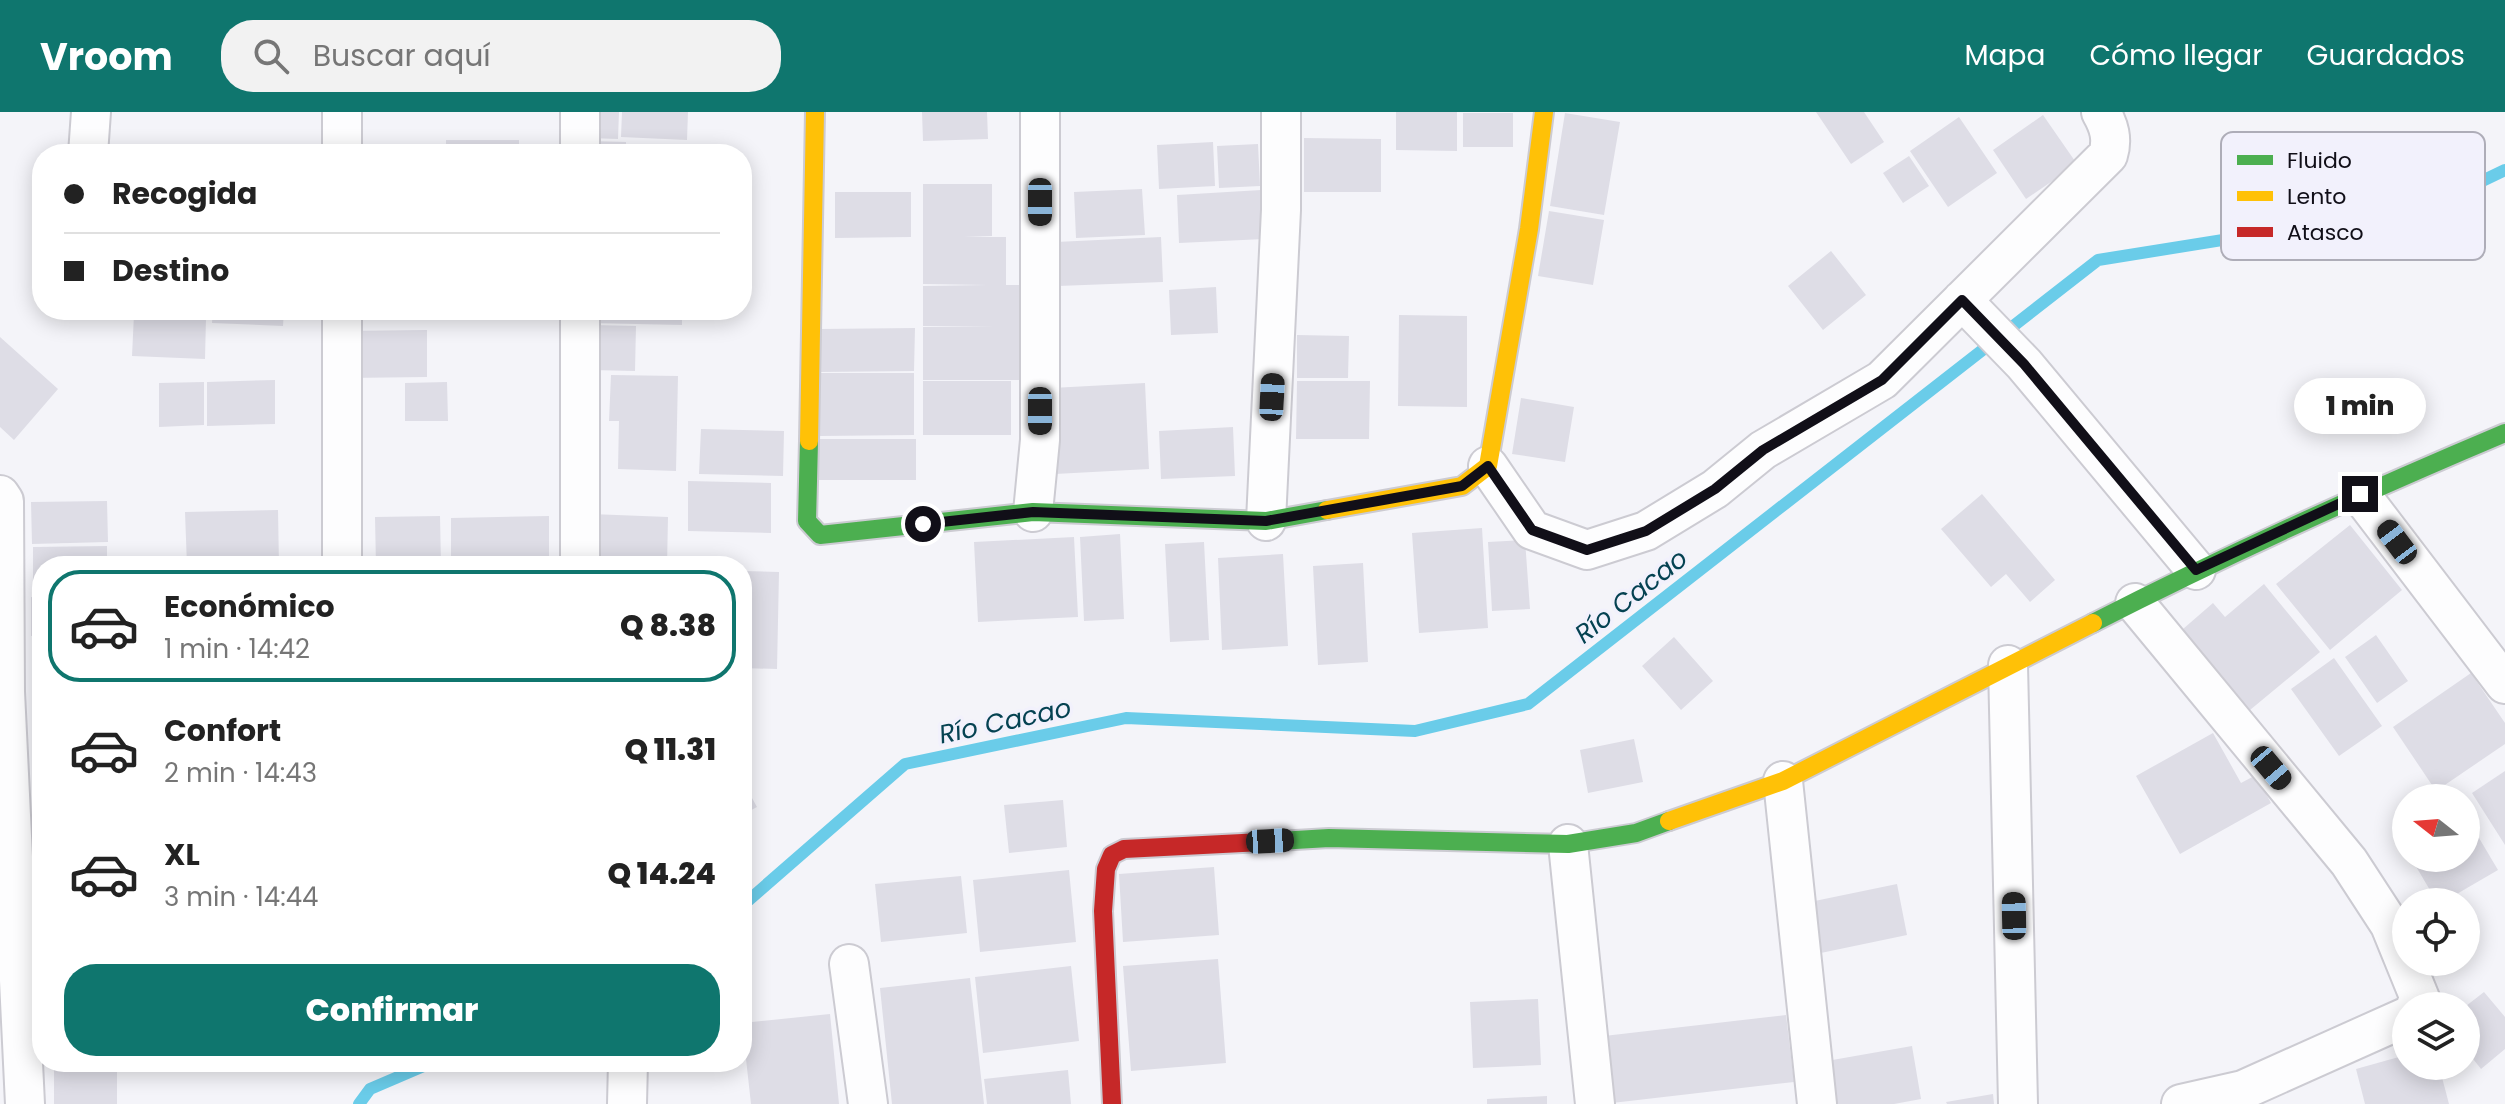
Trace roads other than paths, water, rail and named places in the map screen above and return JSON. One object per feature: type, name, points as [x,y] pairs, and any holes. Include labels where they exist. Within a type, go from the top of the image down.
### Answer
[{"type":"street","points":[[89,144],[91,112]]},
{"type":"street","points":[[342,112],[342,144]]},
{"type":"street","points":[[580,112],[580,144]]},
{"type":"street","points":[[815,112],[807,521],[820,535],[1033,512],[1266,521],[1462,486],[1488,466],[1529,229],[1544,112]]},
{"type":"street","points":[[1033,512],[1040,440],[1040,112]]},
{"type":"street","points":[[1266,521],[1281,210],[1281,112]]},
{"type":"street","points":[[1488,466],[1532,530],[1587,550],[1646,531],[1715,489],[1763,450],[1882,380],[1970,310],[2108,155],[2112,143],[2101,112]]},
{"type":"street","points":[[1970,310],[2037,381],[2196,570]]},
{"type":"street","points":[[342,320],[342,556]]},
{"type":"street","points":[[580,320],[580,556]]},
{"type":"street","points":[[1112,1104],[1103,911],[1106,869],[1112,855],[1124,849],[1329,838],[1568,844],[1636,833],[1783,781],[2196,570],[2360,494],[2505,433]]},
{"type":"street","points":[[2360,494],[2505,684]]},
{"type":"street","points":[[0,495],[4,501],[5,692],[25,1104]]},
{"type":"street","points":[[2135,603],[2349,862],[2390,925],[2417,992]]},
{"type":"street","points":[[2008,665],[2018,1104]]},
{"type":"street","points":[[1783,781],[1817,1104]]},
{"type":"street","points":[[1568,844],[1595,1104]]},
{"type":"street","points":[[849,964],[868,1104]]},
{"type":"street","points":[[2181,1104],[2243,1097],[2392,1024]]},
{"type":"street","points":[[627,1104],[628,1072]]},
{"type":"waterway","name":"Río Cacao","points":[[2485,180],[2505,170]]},
{"type":"waterway","name":"Río Cacao","points":[[752,897],[905,764],[1126,718],[1415,731],[1528,704],[2098,260],[2221,240]]},
{"type":"waterway","name":"Río Cacao","points":[[359,1104],[370,1089],[410,1072]]}]
